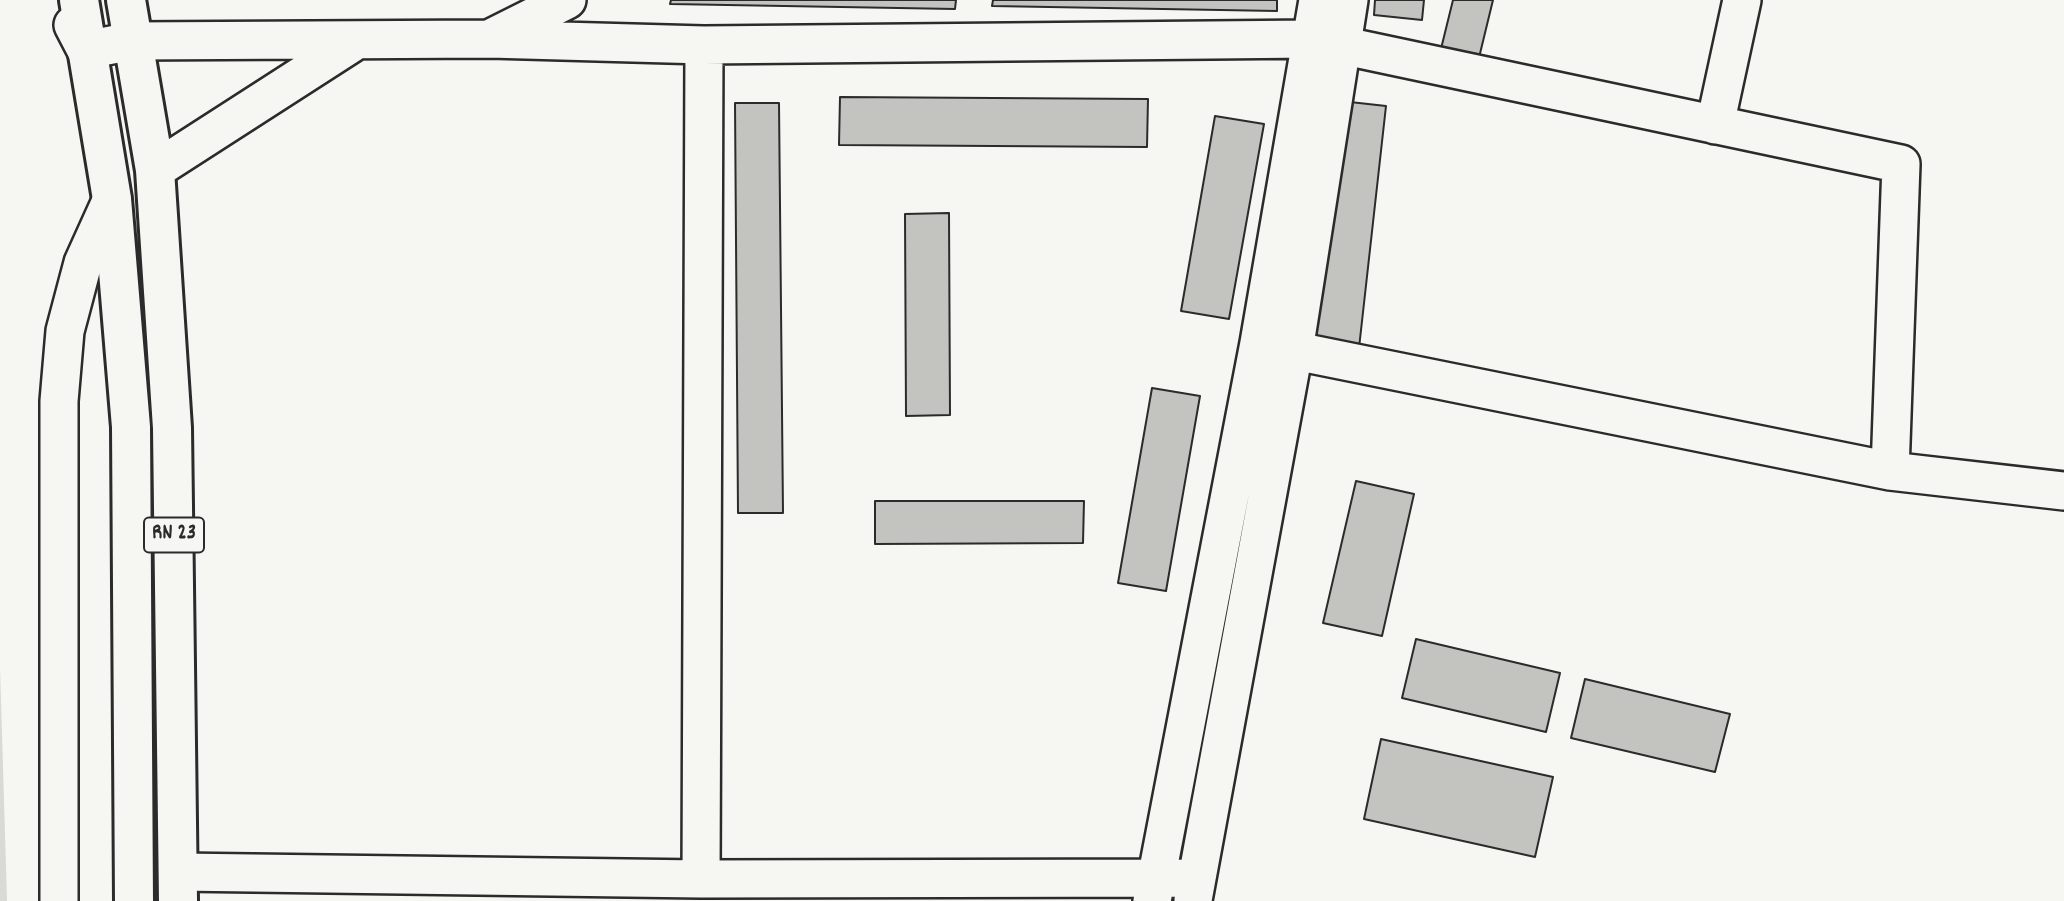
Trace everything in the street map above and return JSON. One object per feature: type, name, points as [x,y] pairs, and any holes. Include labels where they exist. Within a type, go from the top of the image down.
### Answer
[{"type":"main road","name":"RN 23","points":[[79,0],[112,199],[131,427],[134,901]]},
{"type":"main road","name":"RN 23","points":[[126,0],[155,170],[173,428],[178,886]]},
{"type":"street","points":[[61,0],[86,50],[132,41],[490,39],[704,45],[1327,42],[1901,164],[1890,471]]},
{"type":"street","points":[[490,39],[567,0]]},
{"type":"street","points":[[178,886],[701,879],[1195,890],[1294,351],[1327,42],[1318,0]]},
{"type":"street","points":[[1154,890],[1259,343],[1327,42],[1349,0]]},
{"type":"street","points":[[1716,125],[1742,0]]},
{"type":"street","points":[[155,170],[356,40]]},
{"type":"street","points":[[701,879],[704,45]]},
{"type":"street","points":[[59,901],[60,389],[65,331],[83,263],[112,199]]},
{"type":"street","points":[[1259,343],[1890,471],[2064,491]]},
{"type":"shaded area","points":[[0,667],[7,901],[0,901]]},
{"type":"building","points":[[671,0],[956,0],[955,9],[670,4]]},
{"type":"building","points":[[993,0],[1277,0],[1277,11],[992,6]]},
{"type":"building","points":[[1375,0],[1424,0],[1422,20],[1374,15]]},
{"type":"building","points":[[1453,0],[1493,0],[1476,70],[1438,61]]},
{"type":"building","points":[[840,97],[1148,99],[1147,147],[839,145]]},
{"type":"building","points":[[1341,101],[1386,106],[1359,348],[1314,343]]},
{"type":"building","points":[[735,103],[779,103],[783,513],[738,513]]},
{"type":"building","points":[[1215,116],[1264,124],[1229,319],[1181,311]]},
{"type":"building","points":[[949,213],[950,415],[906,416],[905,214]]},
{"type":"building","points":[[1152,388],[1200,396],[1166,591],[1118,583]]},
{"type":"building","points":[[1356,481],[1414,494],[1382,636],[1323,623]]},
{"type":"building","points":[[875,501],[1084,501],[1083,543],[875,544]]},
{"type":"building","points":[[1416,639],[1560,673],[1546,732],[1402,698]]},
{"type":"building","points":[[1585,679],[1730,714],[1715,772],[1571,738]]},
{"type":"building","points":[[1381,739],[1553,777],[1535,857],[1364,819]]}]
